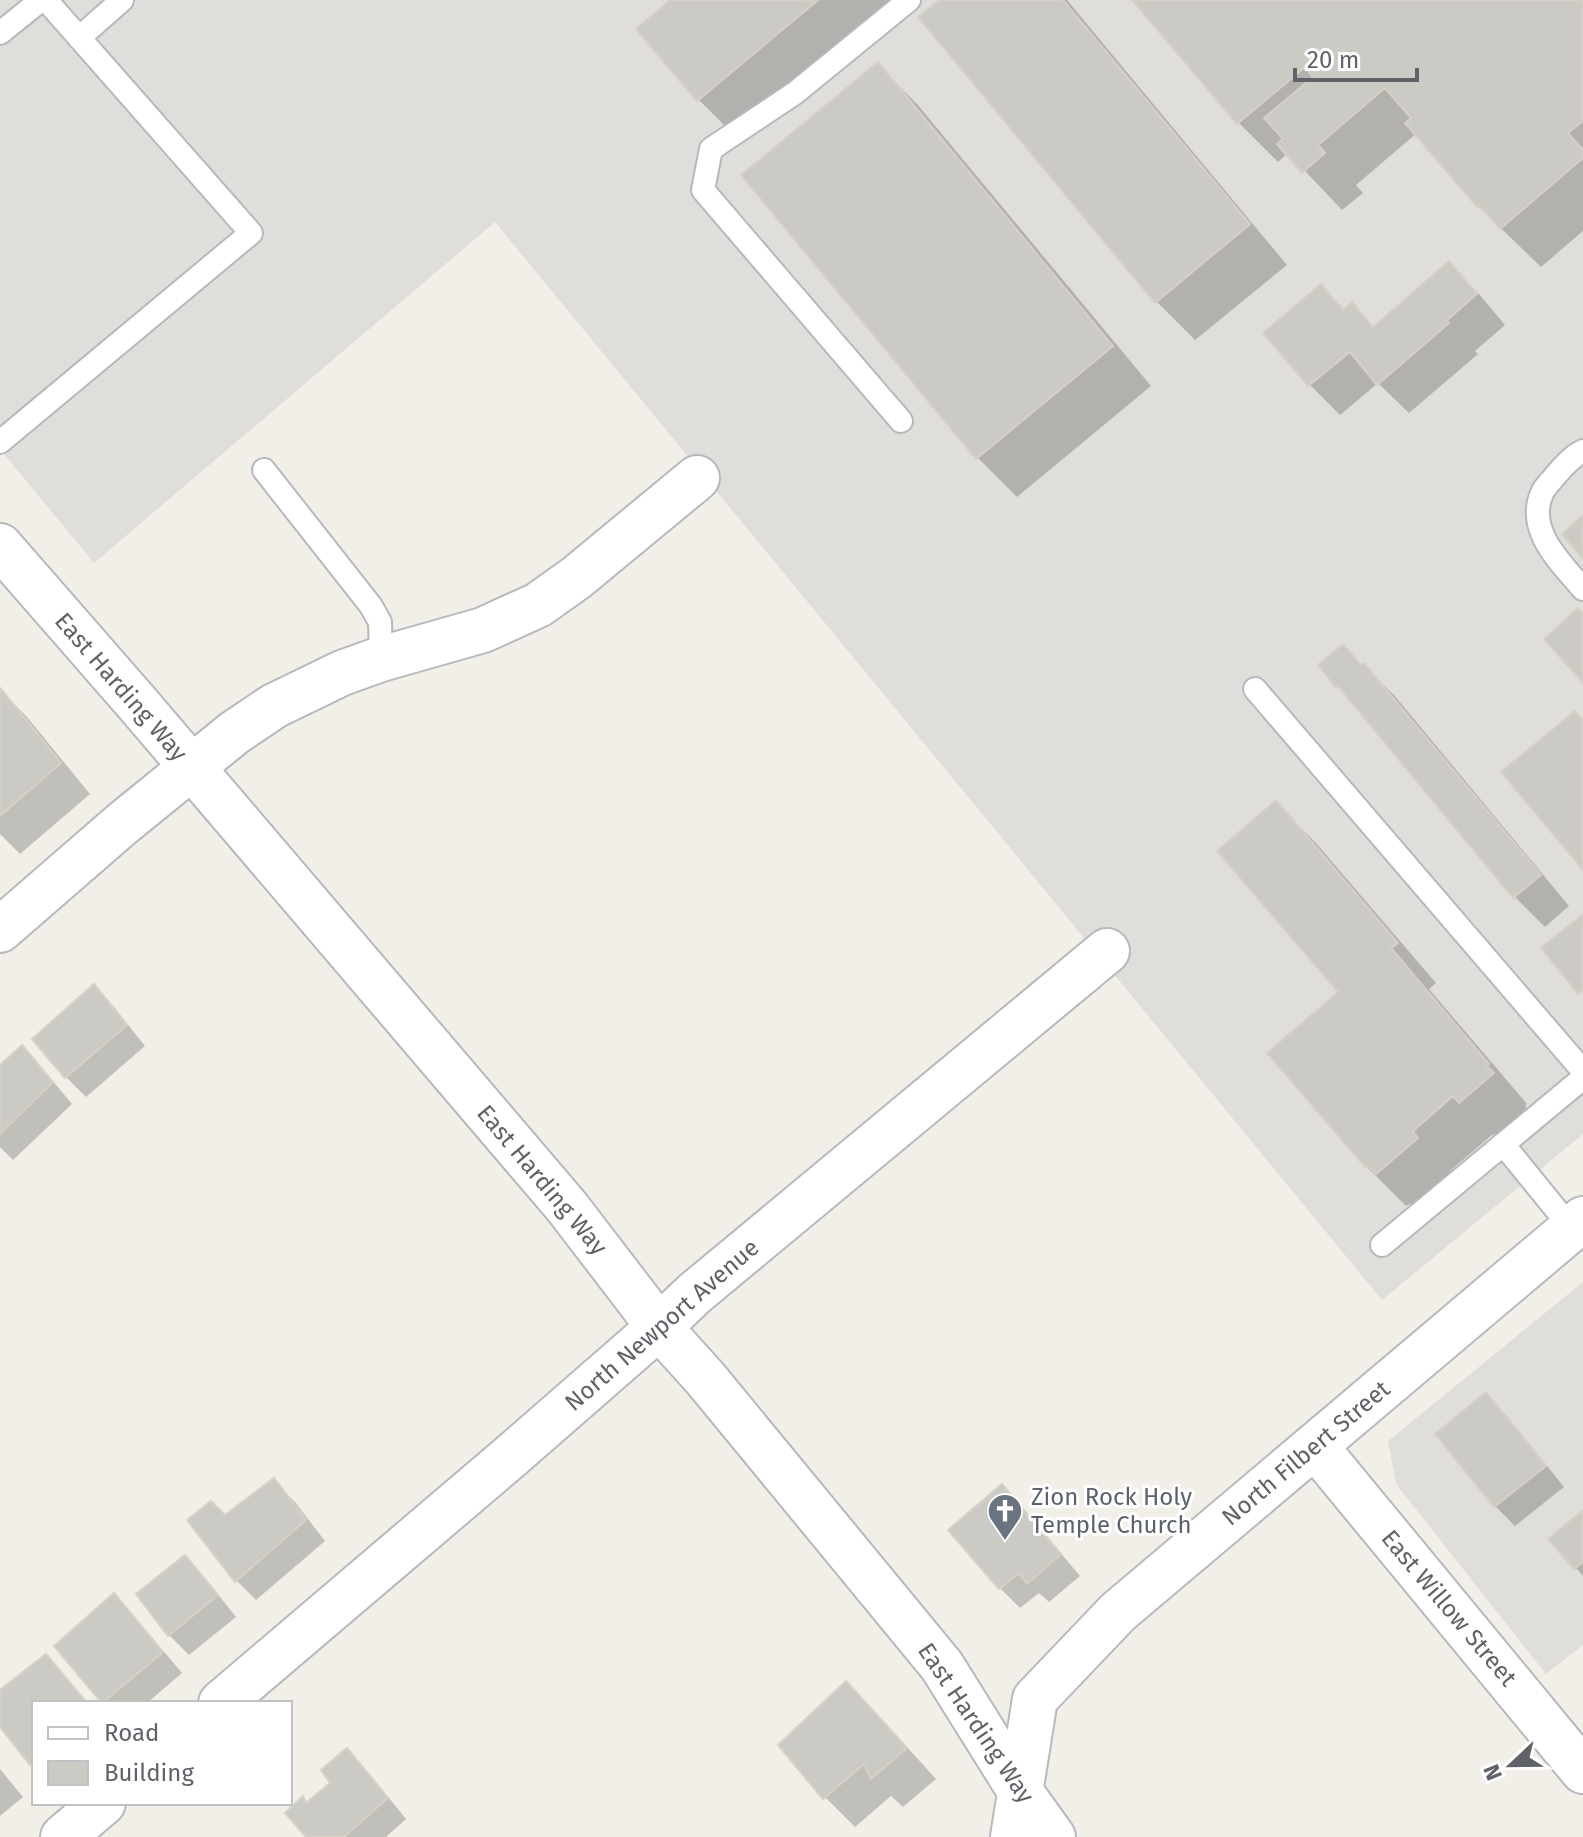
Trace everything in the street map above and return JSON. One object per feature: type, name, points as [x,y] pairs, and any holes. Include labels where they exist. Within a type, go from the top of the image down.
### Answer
[{"type":"street","points":[[0,930],[122,824],[234,733],[274,706],[342,673],[483,630],[538,605],[576,578],[697,478]]},
{"type":"street","name":"East Harding Way","points":[[0,546],[567,1207],[659,1327],[705,1378],[942,1666],[1020,1791],[1053,1837]]},
{"type":"street","name":"North Newport Avenue","points":[[223,1701],[510,1457],[695,1293],[1107,951]]},
{"type":"street","name":"North Filbert Street","points":[[1013,1837],[1035,1699],[1118,1612],[1578,1224]]},
{"type":"street","name":"East Willow Street","points":[[1315,1446],[1583,1771]]},
{"type":"street","points":[[63,1837],[101,1805]]},
{"type":"lane","points":[[0,33],[43,0],[251,233],[0,442]]},
{"type":"lane","points":[[79,38],[122,0]]},
{"type":"lane","points":[[901,421],[703,190],[711,149],[795,93],[909,0]]},
{"type":"lane","points":[[1583,451],[1561,469],[1543,491],[1538,511],[1542,534],[1550,549],[1583,589]]},
{"type":"lane","points":[[264,470],[371,606],[380,622],[381,659]]},
{"type":"lane","points":[[1255,689],[1583,1071]]},
{"type":"lane","points":[[1382,1245],[1583,1078]]},
{"type":"lane","points":[[1503,1144],[1578,1224]]},
{"type":"shaded area","points":[[0,0],[1583,0],[1583,1134],[1382,1300],[495,222],[94,563],[0,449]]},
{"type":"shaded area","points":[[1583,1282],[1583,1645],[1546,1674],[1396,1484],[1388,1441]]},
{"type":"building","points":[[670,0],[818,0],[697,101],[636,29]]},
{"type":"building","points":[[939,0],[1063,0],[1250,224],[1155,303],[918,17]]},
{"type":"building","points":[[1132,0],[1583,0],[1583,121],[1568,133],[1583,150],[1583,158],[1500,229],[1480,205],[1477,207],[1405,123],[1411,118],[1385,88],[1318,145],[1325,153],[1302,173],[1277,144],[1283,139],[1264,118],[1313,77],[1305,67],[1237,124]]},
{"type":"building","points":[[878,62],[1113,346],[976,459],[741,175]]},
{"type":"building","points":[[1449,261],[1477,294],[1447,320],[1449,323],[1377,385],[1350,352],[1308,386],[1263,333],[1321,284],[1343,310],[1352,302],[1373,327]]},
{"type":"building","points":[[1583,515],[1583,559],[1562,534]]},
{"type":"building","points":[[1578,608],[1583,614],[1583,683],[1544,639]]},
{"type":"building","points":[[1343,644],[1361,665],[1364,663],[1541,875],[1513,898],[1318,665]]},
{"type":"building","points":[[0,688],[61,763],[0,816]]},
{"type":"building","points":[[1575,711],[1583,721],[1583,870],[1501,772]]},
{"type":"building","points":[[1276,800],[1398,943],[1391,948],[1494,1073],[1459,1103],[1453,1096],[1413,1131],[1418,1138],[1376,1174],[1369,1166],[1366,1168],[1267,1053],[1338,992],[1217,851]]},
{"type":"building","points":[[1583,914],[1583,990],[1578,994],[1541,948]]},
{"type":"building","points":[[94,984],[127,1025],[65,1078],[32,1039]]},
{"type":"building","points":[[22,1045],[53,1082],[0,1134],[0,1065]]},
{"type":"building","points":[[1486,1392],[1546,1466],[1494,1507],[1435,1434]]},
{"type":"building","points":[[274,1478],[306,1520],[235,1582],[187,1520],[211,1501],[225,1515]]},
{"type":"building","name":"Zion Rock Holy Temple Church","points":[[1002,1484],[1061,1554],[1027,1584],[1019,1573],[999,1589],[948,1530]]},
{"type":"building","points":[[1583,1510],[1583,1562],[1574,1569],[1548,1539]]},
{"type":"building","points":[[185,1555],[218,1595],[168,1636],[136,1594]]},
{"type":"building","points":[[114,1593],[163,1652],[104,1701],[100,1701],[54,1646]]},
{"type":"building","points":[[46,1654],[85,1701],[32,1701],[30,1765],[0,1727],[0,1690]]},
{"type":"building","points":[[846,1681],[907,1748],[871,1779],[864,1764],[823,1799],[778,1745]]},
{"type":"building","points":[[347,1748],[388,1798],[344,1837],[306,1837],[285,1813],[303,1796],[306,1803],[330,1783],[321,1770]]},
{"type":"place","name":"Zion Rock Holy Temple Church","points":[[1005,1542]]}]
